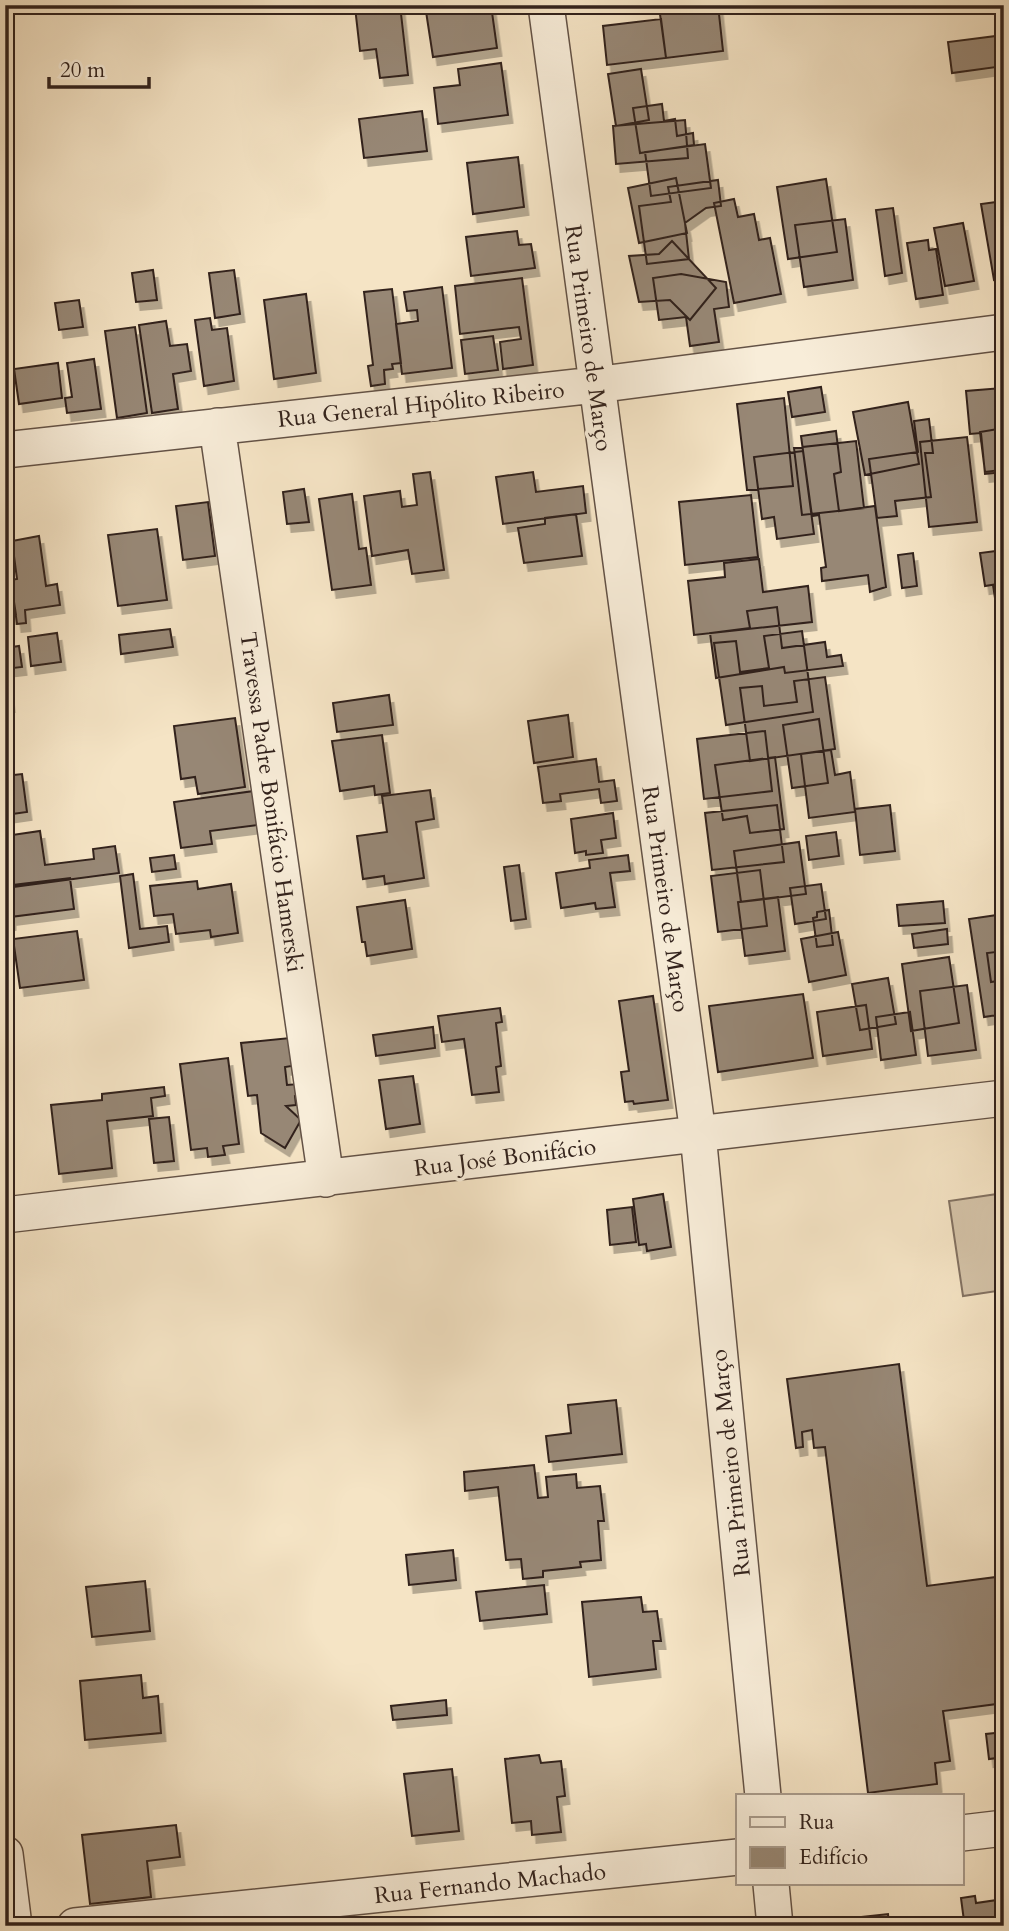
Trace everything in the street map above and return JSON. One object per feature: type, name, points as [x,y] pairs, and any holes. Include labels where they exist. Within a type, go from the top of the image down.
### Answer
[{"type":"street","name":"Rua Primeiro de Março","points":[[545,5],[698,1134],[763,1794]]},
{"type":"street","name":"Rua General Hipólito Ribeiro","points":[[5,450],[595,385],[1004,332]]},
{"type":"street","name":"Travessa Padre Bonifácio Hamerski","points":[[217,426],[326,1178]]},
{"type":"street","name":"Rua José Bonifácio","points":[[5,1215],[1004,1098]]},
{"type":"street","points":[[964,1833],[1004,1828]]},
{"type":"street","points":[[5,1854],[14,1926]]},
{"type":"street","name":"Rua Fernando Machado","points":[[75,1926],[736,1857]]},
{"type":"street","points":[[771,1885],[775,1926]]},
{"type":"shaded area","points":[[1004,1193],[1004,1290],[963,1296],[949,1201]]},
{"type":"building","points":[[400,5],[408,75],[380,78],[376,49],[360,51],[355,7]]},
{"type":"building","points":[[425,5],[452,5],[452,9],[465,5],[491,5],[497,48],[433,57]]},
{"type":"building","points":[[718,5],[723,51],[666,58],[659,7]]},
{"type":"building","points":[[661,19],[666,58],[607,65],[603,26]]},
{"type":"building","points":[[1004,35],[1004,66],[952,73],[948,42]]},
{"type":"building","points":[[501,63],[508,115],[438,124],[434,88],[460,85],[458,69]]},
{"type":"building","points":[[641,69],[649,120],[616,126],[608,74]]},
{"type":"building","points":[[662,104],[664,121],[675,119],[677,136],[693,133],[694,145],[640,153],[633,108]]},
{"type":"building","points":[[422,111],[427,151],[364,158],[359,119]]},
{"type":"building","points":[[685,120],[688,158],[616,164],[613,126]]},
{"type":"building","points":[[705,144],[711,188],[651,196],[645,152]]},
{"type":"building","points":[[518,157],[524,207],[473,214],[467,163]]},
{"type":"building","points":[[676,178],[687,233],[639,243],[628,188]]},
{"type":"building","points":[[826,179],[837,252],[788,259],[777,187]]},
{"type":"building","points":[[718,180],[721,206],[706,208],[685,223],[689,259],[647,264],[639,206],[671,202],[668,187]]},
{"type":"building","points":[[734,199],[738,217],[754,214],[759,240],[770,238],[781,294],[734,303],[714,203]]},
{"type":"building","points":[[1004,201],[1004,278],[994,280],[981,204]]},
{"type":"building","points":[[893,208],[902,273],[885,276],[876,210]]},
{"type":"building","points":[[1004,216],[1004,249],[1000,217]]},
{"type":"building","points":[[845,219],[853,280],[804,287],[795,225]]},
{"type":"building","points":[[963,223],[974,281],[945,286],[934,228]]},
{"type":"building","points":[[517,231],[519,245],[531,244],[535,268],[471,276],[466,237]]},
{"type":"building","points":[[928,240],[929,250],[936,249],[943,295],[916,299],[907,243]]},
{"type":"building","points":[[672,241],[716,288],[690,320],[670,300],[639,302],[629,256],[659,254]]},
{"type":"building","points":[[153,270],[157,300],[136,302],[132,273]]},
{"type":"building","points":[[234,270],[240,314],[215,318],[209,273]]},
{"type":"building","points":[[681,274],[726,282],[729,307],[714,309],[719,342],[690,346],[686,317],[659,320],[653,278]]},
{"type":"building","points":[[522,278],[533,365],[503,369],[500,342],[521,339],[519,327],[460,334],[455,286]]},
{"type":"building","points":[[442,287],[452,368],[402,374],[396,324],[418,321],[417,310],[407,311],[404,292]]},
{"type":"building","points":[[392,289],[401,363],[392,364],[393,369],[384,370],[385,384],[371,386],[368,366],[373,365],[364,292]]},
{"type":"building","points":[[306,294],[316,373],[274,379],[264,300]]},
{"type":"building","points":[[79,300],[83,327],[59,330],[55,303]]},
{"type":"building","points":[[210,318],[212,330],[227,328],[234,381],[204,386],[195,320]]},
{"type":"building","points":[[166,321],[170,346],[187,344],[191,371],[173,374],[178,409],[152,413],[139,325]]},
{"type":"building","points":[[135,327],[147,413],[117,418],[105,331]]},
{"type":"building","points":[[493,336],[498,370],[465,374],[461,340]]},
{"type":"building","points":[[94,359],[101,409],[67,413],[65,398],[72,397],[67,363]]},
{"type":"building","points":[[58,363],[62,398],[19,404],[14,369]]},
{"type":"building","points":[[821,387],[825,412],[792,417],[788,392]]},
{"type":"building","points":[[1002,388],[1004,472],[985,474],[981,433],[970,434],[966,391]]},
{"type":"building","points":[[784,398],[793,486],[747,490],[737,404]]},
{"type":"building","points":[[908,402],[919,464],[865,475],[853,412]]},
{"type":"building","points":[[929,419],[933,453],[925,453],[931,497],[895,501],[897,516],[877,518],[869,459],[918,452],[914,421]]},
{"type":"building","points":[[1004,428],[1004,497],[1000,470],[985,472],[980,432]]},
{"type":"building","points":[[836,431],[841,472],[834,474],[839,511],[875,506],[886,587],[870,592],[868,575],[822,581],[821,568],[826,567],[819,515],[812,516],[801,436]]},
{"type":"building","points":[[967,437],[977,522],[929,527],[920,442]]},
{"type":"building","points":[[856,441],[864,508],[802,515],[794,448]]},
{"type":"building","points":[[803,451],[814,534],[777,539],[774,517],[762,519],[754,457]]},
{"type":"building","points":[[430,472],[444,570],[412,574],[408,550],[372,556],[364,496],[400,491],[402,507],[417,505],[413,474]]},
{"type":"building","points":[[533,472],[536,492],[583,486],[586,513],[503,524],[496,477]]},
{"type":"building","points":[[304,489],[309,522],[287,524],[283,492]]},
{"type":"building","points":[[352,494],[359,549],[366,548],[371,585],[332,590],[319,499]]},
{"type":"building","points":[[751,495],[758,557],[685,565],[679,502]]},
{"type":"building","points":[[208,502],[215,556],[183,560],[176,506]]},
{"type":"building","points":[[576,514],[582,556],[524,563],[518,528],[545,524],[545,518]]},
{"type":"building","points":[[157,529],[167,600],[118,606],[108,535]]},
{"type":"building","points":[[39,536],[46,586],[57,584],[60,605],[25,610],[26,623],[17,624],[11,580],[17,579],[12,541]]},
{"type":"building","points":[[1004,550],[1004,583],[985,586],[980,553]]},
{"type":"building","points":[[913,553],[917,586],[902,588],[898,555]]},
{"type":"building","points":[[759,559],[763,592],[808,586],[812,622],[694,635],[688,581],[725,577],[724,563]]},
{"type":"building","points":[[1004,583],[1004,656],[993,585]]},
{"type":"building","points":[[12,589],[16,615],[5,617],[5,590]]},
{"type":"building","points":[[777,607],[782,648],[825,642],[827,657],[841,655],[843,666],[785,673],[784,667],[716,678],[710,633],[750,628],[747,611]]},
{"type":"building","points":[[170,629],[173,647],[121,654],[119,635]]},
{"type":"building","points":[[802,631],[813,712],[726,725],[714,643],[736,641],[740,672],[769,668],[764,636]]},
{"type":"building","points":[[57,633],[61,662],[31,666],[28,637]]},
{"type":"building","points":[[19,646],[22,667],[5,669],[5,648]]},
{"type":"building","points":[[5,669],[10,704],[5,704]]},
{"type":"building","points":[[825,677],[835,749],[750,761],[740,688],[762,686],[764,706],[797,702],[794,681]]},
{"type":"building","points":[[389,695],[393,725],[337,732],[333,703]]},
{"type":"building","points":[[568,715],[573,757],[534,763],[528,721]]},
{"type":"building","points":[[235,718],[245,787],[198,794],[195,777],[181,779],[174,726]]},
{"type":"building","points":[[819,719],[828,783],[792,788],[783,725]]},
{"type":"building","points":[[765,731],[772,791],[704,799],[697,739]]},
{"type":"building","points":[[382,735],[390,793],[375,795],[374,786],[340,791],[332,741]]},
{"type":"building","points":[[831,750],[835,775],[850,772],[855,812],[809,818],[801,754]]},
{"type":"building","points":[[775,757],[784,829],[750,833],[747,816],[723,820],[715,765]]},
{"type":"building","points":[[596,759],[599,782],[614,780],[617,801],[601,803],[599,789],[560,794],[561,801],[543,803],[538,767]]},
{"type":"building","points":[[22,774],[27,812],[5,815],[5,776]]},
{"type":"building","points":[[430,790],[434,819],[416,822],[424,878],[385,884],[384,876],[363,879],[357,836],[387,832],[382,796]]},
{"type":"building","points":[[254,791],[258,825],[210,831],[212,844],[181,848],[174,802]]},
{"type":"building","points":[[777,805],[784,862],[712,870],[705,813]]},
{"type":"building","points":[[890,805],[895,851],[860,855],[855,809]]},
{"type":"building","points":[[613,813],[616,838],[601,840],[603,853],[575,853],[571,819]]},
{"type":"building","points":[[40,831],[45,865],[94,859],[93,849],[115,846],[119,873],[5,888],[5,836]]},
{"type":"building","points":[[836,832],[839,856],[809,860],[806,836]]},
{"type":"building","points":[[799,842],[806,894],[741,902],[734,851]]},
{"type":"building","points":[[174,855],[176,869],[152,872],[150,858]]},
{"type":"building","points":[[628,855],[630,871],[610,873],[615,907],[596,909],[595,903],[561,908],[556,873],[590,868],[589,860]]},
{"type":"building","points":[[519,865],[526,919],[511,921],[504,867]]},
{"type":"building","points":[[760,870],[767,926],[718,932],[711,876]]},
{"type":"building","points":[[133,874],[140,929],[167,926],[169,942],[129,948],[120,876]]},
{"type":"building","points":[[70,878],[74,909],[11,917],[11,922],[5,923],[5,886]]},
{"type":"building","points":[[197,881],[198,889],[231,884],[238,933],[211,937],[210,930],[176,934],[173,914],[154,916],[150,886]]},
{"type":"building","points":[[821,884],[826,919],[795,924],[790,888]]},
{"type":"building","points":[[778,897],[785,951],[745,956],[738,902]]},
{"type":"building","points":[[405,900],[412,949],[367,956],[357,907]]},
{"type":"building","points":[[943,901],[945,923],[899,926],[897,905]]},
{"type":"building","points":[[829,910],[833,945],[817,947],[813,918],[817,917],[817,912]]},
{"type":"building","points":[[1004,914],[1004,1014],[984,1017],[969,919]]},
{"type":"building","points":[[947,929],[948,944],[914,948],[912,934]]},
{"type":"building","points":[[77,931],[84,980],[20,988],[13,939]]},
{"type":"building","points":[[838,932],[846,975],[809,982],[801,939]]},
{"type":"building","points":[[1004,951],[1004,980],[991,982],[987,953]]},
{"type":"building","points":[[949,957],[959,1023],[911,1031],[902,964]]},
{"type":"building","points":[[888,978],[896,1024],[860,1030],[852,984]]},
{"type":"building","points":[[967,985],[976,1050],[928,1056],[920,991]]},
{"type":"building","points":[[803,994],[813,1058],[718,1072],[709,1006]]},
{"type":"building","points":[[653,996],[668,1100],[634,1104],[633,1101],[625,1102],[621,1072],[629,1071],[619,1001]]},
{"type":"building","points":[[866,1005],[872,1049],[823,1056],[817,1012]]},
{"type":"building","points":[[500,1008],[502,1022],[496,1023],[501,1066],[496,1067],[499,1092],[472,1095],[464,1039],[442,1042],[438,1016]]},
{"type":"building","points":[[1004,1011],[1004,1036],[998,1037],[995,1012]]},
{"type":"building","points":[[910,1012],[916,1055],[881,1060],[876,1017]]},
{"type":"building","points":[[433,1027],[435,1048],[376,1056],[373,1035]]},
{"type":"building","points":[[300,1037],[304,1064],[285,1067],[287,1085],[299,1084],[301,1095],[295,1096],[296,1105],[286,1106],[301,1120],[285,1148],[261,1133],[257,1095],[248,1096],[241,1043]]},
{"type":"building","points":[[228,1058],[239,1144],[223,1146],[225,1155],[208,1157],[207,1148],[191,1150],[180,1064]]},
{"type":"building","points":[[413,1076],[420,1124],[386,1129],[379,1080]]},
{"type":"building","points":[[164,1087],[165,1096],[151,1098],[153,1116],[107,1121],[112,1168],[59,1174],[51,1105],[102,1100],[102,1094]]},
{"type":"building","points":[[169,1117],[174,1161],[154,1163],[149,1119]]},
{"type":"building","points":[[663,1194],[671,1247],[647,1251],[646,1244],[639,1245],[633,1199]]},
{"type":"building","points":[[632,1207],[636,1242],[610,1245],[607,1210]]},
{"type":"building","points":[[899,1364],[927,1586],[1004,1576],[1004,1703],[943,1711],[950,1761],[935,1763],[937,1784],[868,1793],[825,1447],[814,1448],[812,1430],[802,1432],[803,1447],[796,1448],[787,1379]]},
{"type":"building","points":[[616,1400],[622,1454],[549,1462],[546,1436],[571,1433],[568,1405]]},
{"type":"building","points":[[534,1465],[538,1498],[548,1497],[546,1477],[576,1474],[577,1488],[600,1486],[604,1521],[598,1521],[601,1560],[580,1562],[581,1567],[543,1571],[543,1577],[523,1579],[521,1559],[506,1560],[498,1487],[465,1491],[464,1472]]},
{"type":"building","points":[[453,1550],[456,1580],[409,1585],[406,1555]]},
{"type":"building","points":[[145,1581],[150,1631],[92,1637],[86,1587]]},
{"type":"building","points":[[544,1585],[547,1614],[480,1621],[476,1592]]},
{"type":"building","points":[[641,1597],[643,1612],[657,1611],[661,1641],[653,1641],[656,1669],[589,1677],[582,1602]]},
{"type":"building","points":[[141,1675],[143,1698],[158,1696],[161,1733],[85,1740],[80,1681]]},
{"type":"building","points":[[446,1700],[447,1715],[393,1720],[391,1706]]},
{"type":"building","points":[[1004,1732],[1004,1757],[989,1759],[986,1734]]},
{"type":"building","points":[[539,1755],[541,1763],[561,1761],[565,1796],[557,1797],[561,1832],[532,1835],[531,1821],[512,1823],[505,1759]]},
{"type":"building","points":[[452,1769],[459,1831],[412,1836],[404,1774]]},
{"type":"building","points":[[176,1825],[180,1857],[147,1861],[151,1897],[90,1904],[82,1835]]},
{"type":"building","points":[[975,1896],[976,1903],[1004,1899],[1004,1926],[980,1926],[979,1919],[964,1921],[961,1898]]},
{"type":"building","points":[[888,1914],[889,1926],[854,1926],[853,1918]]}]
